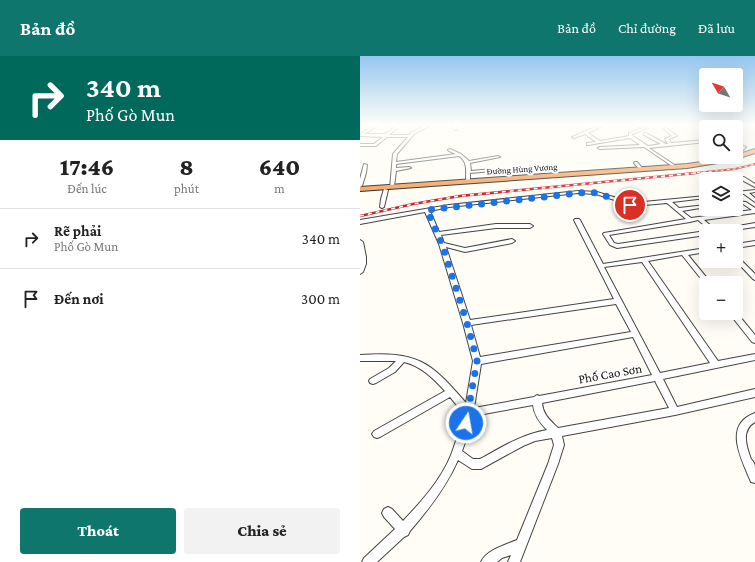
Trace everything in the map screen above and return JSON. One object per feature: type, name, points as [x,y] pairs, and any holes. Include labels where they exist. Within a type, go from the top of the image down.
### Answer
[{"type":"highway","name":"Đường Hùng Vương","points":[[743,155],[755,151]]},
{"type":"highway","name":"Đường Hùng Vương","points":[[360,188],[389,188],[690,168],[734,161],[755,155]]},
{"type":"highway","name":"Đường Hùng Vương","points":[[360,192],[468,181],[675,167],[699,163]]},
{"type":"street","points":[[382,207],[382,199],[389,188],[394,170],[395,154],[399,149]]},
{"type":"street","points":[[650,149],[675,167]]},
{"type":"street","points":[[450,150],[466,158],[469,172],[468,181]]},
{"type":"street","points":[[395,163],[460,155]]},
{"type":"street","points":[[468,162],[498,157]]},
{"type":"street","points":[[636,163],[641,169]]},
{"type":"street","points":[[360,188],[365,165]]},
{"type":"street","points":[[394,170],[409,168]]},
{"type":"street","points":[[469,172],[493,170]]},
{"type":"street","points":[[743,179],[755,186]]},
{"type":"street","points":[[745,192],[755,191]]},
{"type":"street","points":[[360,222],[427,210],[588,192],[633,205],[699,198]]},
{"type":"street","points":[[745,192],[755,201]]},
{"type":"street","points":[[669,202],[690,220]]},
{"type":"street","points":[[743,202],[755,211]]},
{"type":"street","points":[[678,210],[699,207]]},
{"type":"street","points":[[368,562],[404,531],[428,503],[445,477],[464,434],[477,361],[467,323],[442,244],[427,210]]},
{"type":"street","points":[[699,234],[617,246],[612,244],[606,234],[755,211]]},
{"type":"street","points":[[700,219],[706,224]]},
{"type":"street","points":[[577,220],[675,411]]},
{"type":"street","points":[[743,227],[755,225]]},
{"type":"street","points":[[437,234],[496,226],[530,226]]},
{"type":"street","points":[[442,244],[465,250],[512,241]]},
{"type":"street","points":[[360,243],[364,254],[360,272]]},
{"type":"street","points":[[743,245],[755,243]]},
{"type":"street","points":[[601,266],[699,251]]},
{"type":"street","points":[[684,254],[702,276]]},
{"type":"street","points":[[644,260],[716,365]]},
{"type":"street","points":[[743,265],[755,278]]},
{"type":"street","points":[[467,323],[618,301]]},
{"type":"street","points":[[739,320],[755,340]]},
{"type":"street","points":[[477,361],[636,334]]},
{"type":"street","name":"Phố Cao Sơn","points":[[468,413],[755,357]]},
{"type":"street","points":[[360,358],[402,359],[412,361],[424,367],[450,392],[468,413]]},
{"type":"street","points":[[373,381],[392,370],[402,359]]},
{"type":"street","points":[[377,434],[450,392]]},
{"type":"street","points":[[456,453],[472,464],[481,464],[520,442],[535,437],[675,411],[755,394]]},
{"type":"street","points":[[514,562],[553,464],[559,445],[556,433],[542,418],[538,410],[537,399]]},
{"type":"street","points":[[755,417],[748,420],[743,425],[741,431],[742,447],[755,478]]},
{"type":"street","points":[[388,513],[404,531]]},
{"type":"street","points":[[487,562],[498,554],[520,545]]},
{"type":"railway","points":[[685,174],[735,169],[755,164]]},
{"type":"railway","points":[[360,216],[413,204],[460,196],[696,173]]},
{"type":"route","points":[[466,423],[472,397],[477,361],[467,323],[442,244],[427,210],[450,206],[578,192],[597,193],[630,205]]}]
